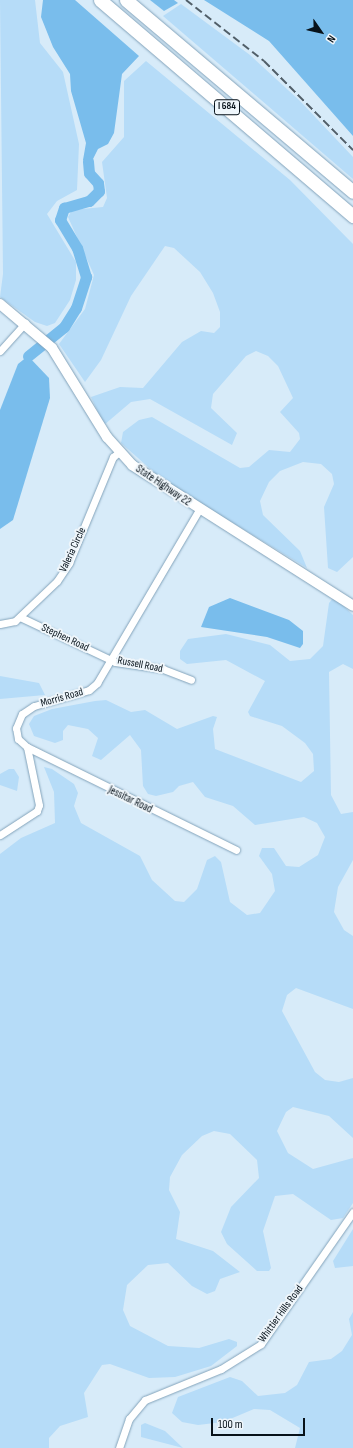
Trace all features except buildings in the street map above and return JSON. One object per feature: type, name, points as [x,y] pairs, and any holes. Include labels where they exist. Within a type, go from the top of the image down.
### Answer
[{"type":"highway","name":"I 684","points":[[100,0],[353,216]]},
{"type":"highway","name":"I 684","points":[[126,0],[353,192]]},
{"type":"main road","name":"State Highway 22","points":[[0,304],[40,335],[52,348],[119,452],[140,472],[353,606]]},
{"type":"street","points":[[0,351],[25,323]]},
{"type":"street","name":"Valeria Circle","points":[[0,624],[9,624],[20,617],[57,581],[69,563],[112,457],[119,452]]},
{"type":"street","name":"Morris Road","points":[[0,836],[36,811],[39,805],[26,748],[18,739],[16,728],[22,714],[34,706],[89,690],[111,660],[199,510]]},
{"type":"street","name":"Stephen Road","points":[[20,617],[111,660]]},
{"type":"street","name":"Russell Road","points":[[111,660],[163,669],[191,680]]},
{"type":"street","name":"Jessitar Road","points":[[26,748],[236,850]]},
{"type":"street","name":"Whittier Hills Road","points":[[120,1448],[129,1419],[145,1400],[222,1369],[261,1344],[353,1212]]},
{"type":"shaded area","points":[[0,0],[35,0],[40,43],[63,72],[79,144],[77,190],[57,201],[47,214],[76,262],[76,280],[70,300],[55,323],[47,326],[35,322],[0,297],[3,274]]},
{"type":"shaded area","points":[[43,0],[75,0],[139,56],[122,74],[114,133],[108,144],[98,149],[92,161],[83,160],[86,143],[71,91],[70,74],[53,47],[41,17]]},
{"type":"shaded area","points":[[150,0],[174,0],[178,3],[164,11]]},
{"type":"shaded area","points":[[204,0],[353,0],[353,136],[269,41]]},
{"type":"shaded area","points":[[181,4],[250,55],[300,101],[353,157],[353,179],[163,16]]},
{"type":"shaded area","points":[[146,61],[290,180],[353,244],[353,557],[337,572],[328,568],[324,507],[334,484],[332,474],[321,464],[303,462],[280,471],[269,482],[260,501],[263,515],[300,551],[307,568],[164,481],[121,443],[123,432],[139,420],[152,417],[240,468],[249,467],[269,450],[290,452],[300,439],[299,433],[280,412],[293,398],[278,366],[268,356],[256,351],[246,356],[213,394],[211,408],[237,433],[232,445],[150,399],[131,402],[104,425],[91,397],[120,387],[143,388],[182,342],[201,331],[214,333],[220,327],[220,312],[213,293],[200,272],[174,248],[165,246],[131,296],[101,360],[85,382],[59,344],[85,309],[94,275],[68,217],[72,210],[103,207],[107,198],[102,162],[124,137],[124,81]]},
{"type":"shaded area","points":[[28,356],[49,378],[50,398],[13,520],[0,529],[0,410],[18,364]]},
{"type":"shaded area","points":[[334,597],[353,615],[353,669],[343,664],[329,672],[331,795],[341,814],[353,812],[353,860],[338,887],[334,912],[344,930],[353,936],[353,1009],[296,988],[287,995],[282,1011],[315,1072],[325,1080],[339,1082],[353,1078],[353,1138],[329,1116],[293,1107],[286,1112],[277,1131],[288,1153],[313,1169],[353,1158],[353,1203],[343,1218],[331,1220],[293,1194],[275,1196],[263,1231],[271,1268],[269,1271],[257,1271],[227,1244],[221,1232],[231,1207],[259,1178],[257,1160],[230,1134],[214,1131],[202,1136],[182,1155],[170,1177],[169,1190],[180,1212],[176,1239],[213,1251],[240,1272],[220,1279],[215,1291],[207,1294],[192,1286],[168,1263],[148,1265],[127,1285],[123,1310],[130,1326],[168,1346],[199,1348],[229,1339],[237,1342],[237,1346],[211,1366],[175,1377],[149,1378],[110,1364],[102,1365],[84,1393],[88,1417],[60,1426],[49,1438],[49,1448],[0,1448],[0,854],[21,838],[55,823],[54,792],[44,767],[52,769],[74,784],[78,793],[74,806],[81,823],[140,856],[152,880],[175,901],[184,902],[197,889],[207,860],[215,856],[221,862],[230,902],[247,915],[260,913],[275,891],[272,874],[259,856],[262,848],[274,848],[286,866],[299,867],[318,855],[325,837],[317,823],[304,817],[255,825],[233,806],[205,797],[193,782],[179,786],[173,792],[156,796],[148,794],[143,786],[141,750],[130,735],[101,760],[92,756],[98,738],[88,729],[68,725],[63,731],[63,740],[55,743],[34,736],[29,724],[34,716],[52,709],[106,700],[131,712],[145,710],[177,729],[213,716],[217,717],[213,729],[215,749],[301,782],[314,771],[313,754],[305,743],[282,726],[250,716],[248,712],[265,681],[226,660],[187,664],[180,659],[180,651],[188,639],[226,634],[270,645],[290,661],[310,659],[323,646],[329,603]]},
{"type":"shaded area","points":[[230,598],[289,620],[303,631],[303,644],[300,648],[267,637],[201,627],[209,607]]},
{"type":"shaded area","points":[[0,676],[39,683],[45,695],[0,699]]},
{"type":"shaded area","points":[[9,769],[14,769],[19,777],[17,791],[0,785],[0,774]]},
{"type":"shaded area","points":[[353,1229],[353,1266],[335,1268],[333,1261]]},
{"type":"shaded area","points":[[353,1312],[353,1448],[295,1448],[300,1428],[270,1410],[254,1409],[223,1422],[198,1425],[182,1422],[172,1413],[178,1397],[230,1377],[242,1381],[258,1396],[285,1393],[297,1385],[309,1362],[331,1359],[342,1351],[352,1335],[349,1319]]},
{"type":"shaded area","points":[[145,1423],[165,1431],[183,1448],[141,1437],[141,1425]]},
{"type":"waterway","points":[[28,356],[64,327],[76,308],[86,277],[77,248],[60,220],[64,208],[89,201],[99,191],[98,183],[89,173],[88,161]]},
{"type":"railway","points":[[186,0],[264,61],[353,150]]}]
